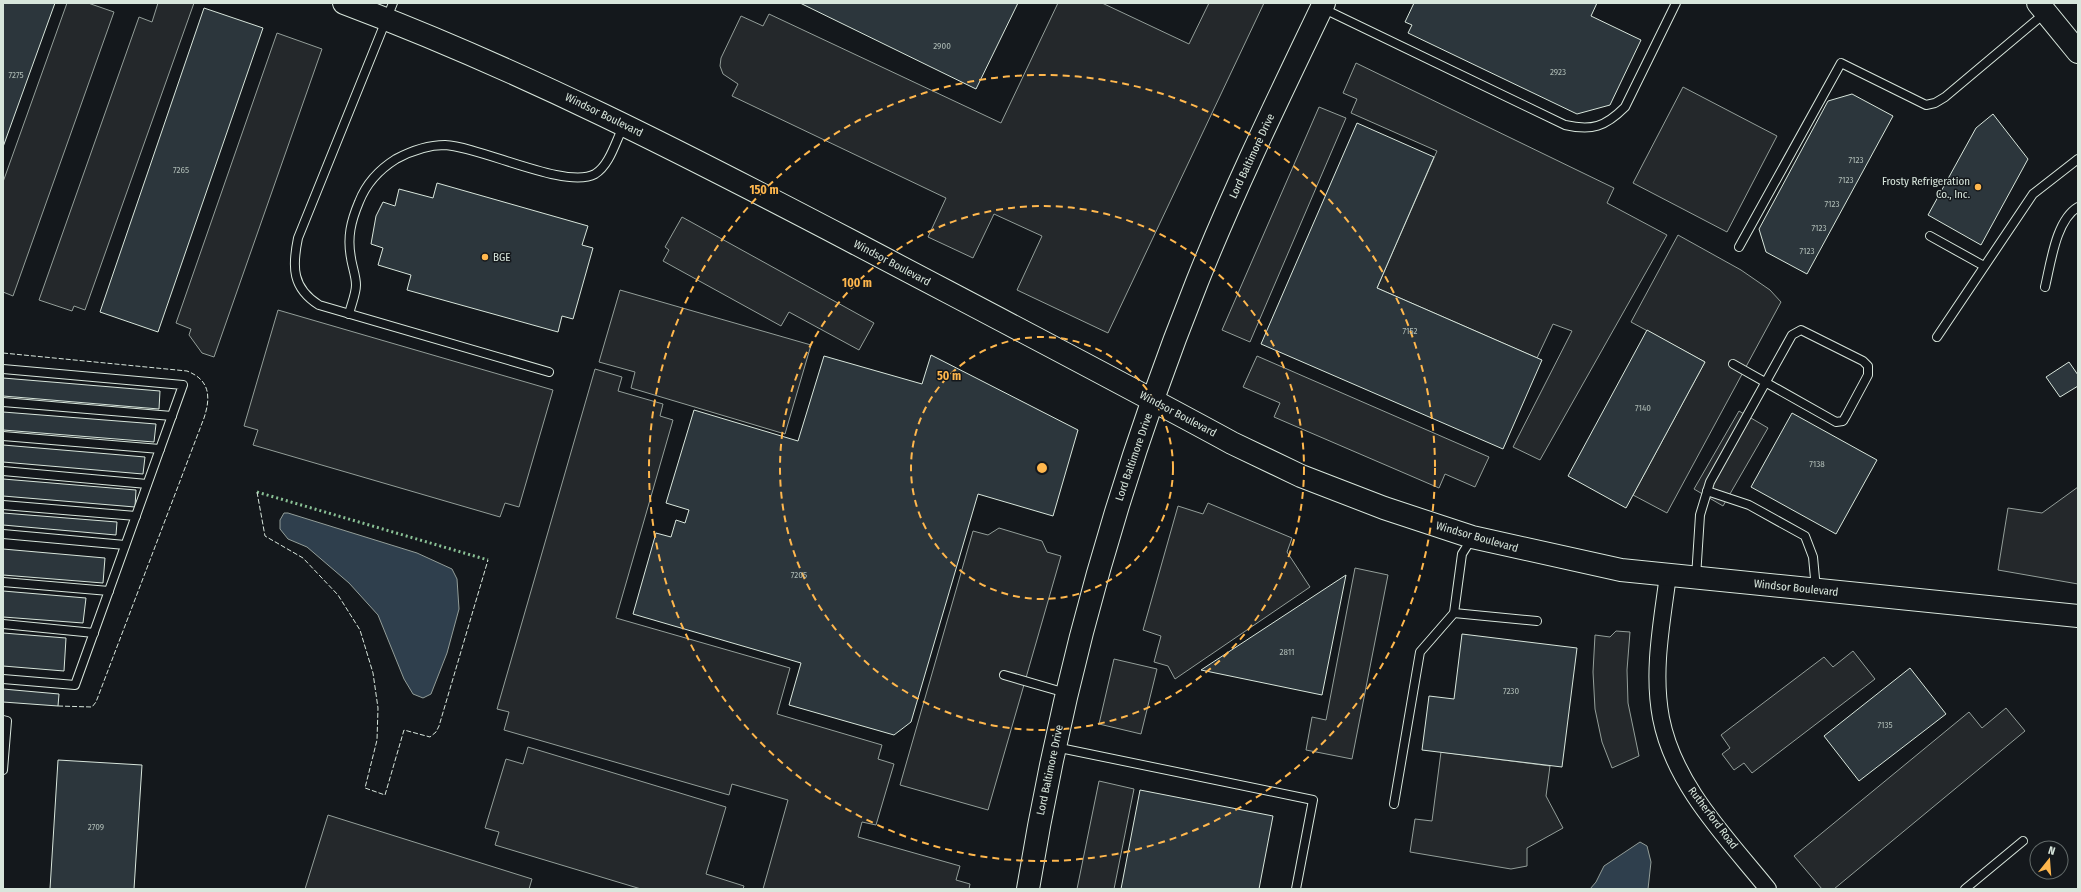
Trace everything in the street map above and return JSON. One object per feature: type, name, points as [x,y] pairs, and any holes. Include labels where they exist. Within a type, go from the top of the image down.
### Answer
[{"type":"main road","name":"Windsor Boulevard","points":[[344,3],[389,11],[676,149],[1232,443],[1301,476],[1384,508],[1472,537],[1621,570],[2078,616]]},
{"type":"main road","name":"Lord Baltimore Drive","points":[[1028,889],[1054,747],[1115,513],[1153,400],[1196,284],[1222,221],[1323,6]]},
{"type":"main road","points":[[2042,8],[2078,52]]},
{"type":"street","name":"Rutherford Road","points":[[1668,575],[1660,640],[1658,684],[1661,717],[1668,746],[1681,773],[1699,803],[1768,889]]},
{"type":"lane","points":[[1323,6],[1565,125],[1581,129],[1596,128],[1614,118],[1625,107],[1676,3]]},
{"type":"lane","points":[[1739,247],[1841,63],[1926,105],[1935,103],[1945,97],[2042,8]]},
{"type":"lane","points":[[389,11],[298,238],[294,258],[295,273],[300,286],[308,298],[319,305],[549,372]]},
{"type":"lane","points":[[349,314],[356,285],[349,239],[351,222],[359,200],[367,187],[386,165],[412,151],[445,145],[471,150],[564,177],[581,178],[594,174],[603,168],[624,124]]},
{"type":"lane","points":[[1936,338],[2033,194],[2078,159]]},
{"type":"lane","points":[[2045,287],[2060,228],[2071,211],[2078,207]]},
{"type":"lane","points":[[1930,236],[1984,266]]},
{"type":"lane","points":[[1696,578],[1700,515],[1707,491],[1765,382],[1792,335],[1801,330],[1863,361],[1868,366],[1868,375],[1846,416],[1843,420],[1836,422],[1765,382],[1732,364]]},
{"type":"lane","points":[[3,369],[183,385],[75,685],[3,679]]},
{"type":"lane","points":[[3,402],[172,416]]},
{"type":"lane","points":[[3,436],[160,449]]},
{"type":"lane","points":[[3,471],[147,484]]},
{"type":"lane","points":[[1707,491],[1749,505],[1805,536],[1814,557],[1816,590]]},
{"type":"lane","points":[[3,505],[136,516]]},
{"type":"lane","points":[[3,534],[125,545]]},
{"type":"lane","points":[[1394,804],[1420,652],[1454,613],[1462,554],[1472,537]]},
{"type":"lane","points":[[3,582],[109,591]]},
{"type":"lane","points":[[1454,613],[1537,621]]},
{"type":"lane","points":[[3,624],[94,633]]},
{"type":"lane","points":[[1004,675],[1067,693]]},
{"type":"lane","points":[[3,720],[7,721],[3,770]]},
{"type":"lane","points":[[1054,747],[1313,800],[1296,889]]},
{"type":"lane","points":[[1965,889],[2022,841]]},
{"type":"shaded area","points":[[67,3],[88,3],[114,12],[13,296],[3,292],[3,182]]},
{"type":"shaded area","points":[[158,3],[194,3],[85,310],[74,306],[72,311],[39,300],[139,17],[152,22]]},
{"type":"shaded area","points":[[1058,3],[1102,3],[1189,44],[1209,3],[1264,3],[1108,333],[1017,290],[1042,236],[994,214],[973,258],[928,237],[946,198],[732,96],[738,84],[723,74],[720,66],[721,58],[741,16],[763,26],[769,14],[1001,123]]},
{"type":"shaded area","points":[[277,33],[322,49],[214,357],[202,353],[189,335],[191,329],[176,323]]},
{"type":"shaded area","points":[[1356,63],[1614,188],[1607,203],[1667,235],[1540,460],[1513,447],[1572,331],[1553,324],[1537,358],[1377,288],[1437,151],[1351,113],[1357,99],[1343,93]]},
{"type":"shaded area","points":[[1683,87],[1777,136],[1727,232],[1633,183]]},
{"type":"shaded area","points":[[1319,107],[1346,118],[1250,342],[1222,330]]},
{"type":"shaded area","points":[[682,217],[874,323],[859,350],[789,312],[781,326],[663,261],[669,250],[665,247]]},
{"type":"shaded area","points":[[1678,235],[1741,270],[1770,290],[1781,302],[1667,513],[1633,495],[1705,362],[1631,322]]},
{"type":"shaded area","points":[[620,290],[811,345],[785,434],[631,388],[635,372],[599,362]]},
{"type":"shaded area","points":[[278,310],[553,390],[519,507],[505,503],[500,517],[253,445],[258,430],[244,426]]},
{"type":"shaded area","points":[[1257,356],[1489,457],[1475,487],[1445,474],[1439,488],[1274,417],[1280,403],[1243,387]]},
{"type":"shaded area","points":[[595,369],[622,377],[618,391],[663,404],[660,416],[673,420],[616,618],[790,668],[777,714],[882,745],[878,759],[894,764],[876,825],[862,822],[858,837],[960,866],[956,880],[970,884],[969,889],[763,889],[788,800],[732,784],[729,795],[504,730],[509,712],[497,709]]},
{"type":"shaded area","points":[[1739,411],[1768,428],[1723,506],[1694,489]]},
{"type":"shaded area","points":[[2078,487],[2078,584],[1998,570],[2008,508],[2042,513]]},
{"type":"shaded area","points":[[1208,503],[1292,538],[1287,552],[1310,587],[1175,679],[1168,666],[1154,662],[1161,636],[1143,630],[1178,506],[1203,514]]},
{"type":"shaded area","points":[[999,528],[1042,541],[1047,552],[1061,556],[988,810],[900,785],[973,531],[988,535]]},
{"type":"shaded area","points":[[1355,568],[1388,575],[1352,759],[1306,750],[1312,717],[1326,720]]},
{"type":"shaded area","points":[[1616,631],[1630,632],[1627,670],[1628,703],[1639,756],[1612,768],[1602,742],[1595,709],[1593,672],[1595,635],[1610,637]]},
{"type":"shaded area","points":[[1853,651],[1875,679],[1752,773],[1744,763],[1734,770],[1722,754],[1730,748],[1721,735],[1824,657],[1833,667]]},
{"type":"shaded area","points":[[1114,659],[1157,669],[1141,734],[1099,724]]},
{"type":"shaded area","points":[[2006,708],[2025,731],[1834,889],[1822,889],[1794,856],[1969,712],[1982,728]]},
{"type":"shaded area","points":[[528,747],[726,807],[706,874],[744,886],[743,889],[641,889],[495,845],[499,832],[485,828],[506,759],[523,764]]},
{"type":"shaded area","points":[[1441,752],[1550,766],[1546,796],[1563,828],[1527,848],[1527,866],[1511,869],[1410,852],[1415,819],[1432,821]]},
{"type":"shaded area","points":[[1099,781],[1134,789],[1114,889],[1077,889]]},
{"type":"shaded area","points":[[328,815],[532,879],[529,889],[305,889]]},
{"type":"water","points":[[284,513],[417,553],[452,569],[457,579],[459,609],[447,653],[431,694],[423,698],[413,694],[404,679],[378,615],[349,583],[307,547],[288,539],[280,529],[280,520]]},
{"type":"water","points":[[1640,842],[1647,846],[1651,862],[1648,889],[1590,889],[1596,882],[1604,866]]},
{"type":"building","points":[[3,3],[55,3],[3,147]]},
{"type":"building","points":[[800,3],[1018,3],[976,89]]},
{"type":"building","points":[[1414,3],[1597,3],[1591,16],[1641,40],[1610,105],[1577,114],[1408,33],[1412,25],[1405,22]]},
{"type":"building","points":[[204,8],[263,28],[158,332],[100,312]]},
{"type":"building","points":[[1852,94],[1893,116],[1807,274],[1766,252],[1759,229],[1828,101]]},
{"type":"building","name":"Frosty Refrigeration Co., Inc.","points":[[1993,114],[2028,159],[1981,245],[1928,215],[1976,128]]},
{"type":"building","points":[[1357,123],[1434,157],[1377,288],[1542,360],[1503,449],[1261,344]]},
{"type":"building","name":"BGE","points":[[437,183],[588,226],[582,245],[593,248],[573,319],[562,316],[558,332],[407,290],[411,275],[378,265],[383,248],[371,244],[376,216],[383,202],[395,206],[399,189],[433,198]]},
{"type":"building","points":[[1647,330],[1705,362],[1626,508],[1568,476]]},
{"type":"building","points":[[931,355],[1078,430],[1053,516],[978,494],[911,722],[894,735],[789,705],[801,663],[633,614],[656,533],[671,537],[676,520],[685,523],[689,510],[666,503],[694,410],[798,441],[824,356],[922,384]]},
{"type":"building","points":[[2069,362],[2078,375],[2078,386],[2060,397],[2046,377]]},
{"type":"building","points":[[3,378],[160,391],[159,409],[3,396]]},
{"type":"building","points":[[3,412],[156,424],[154,442],[3,430]]},
{"type":"building","points":[[1792,413],[1877,460],[1836,534],[1751,487]]},
{"type":"building","points":[[3,445],[145,457],[143,474],[3,462]]},
{"type":"building","points":[[3,479],[136,490],[135,507],[3,496]]},
{"type":"building","points":[[3,513],[117,522],[116,535],[3,525]]},
{"type":"building","points":[[3,549],[105,558],[103,583],[3,575]]},
{"type":"building","points":[[1346,575],[1322,695],[1201,670]]},
{"type":"building","points":[[3,591],[86,598],[83,623],[3,617]]},
{"type":"building","points":[[3,633],[66,638],[64,671],[3,666]]},
{"type":"building","points":[[1462,634],[1577,648],[1562,767],[1422,750],[1429,696],[1454,699]]},
{"type":"building","points":[[1910,668],[1946,714],[1859,781],[1824,736]]},
{"type":"building","points":[[3,689],[59,694],[58,706],[3,702]]},
{"type":"building","points":[[58,760],[142,765],[134,889],[50,889]]},
{"type":"building","points":[[1140,790],[1273,816],[1259,889],[1121,889]]},
{"type":"hedge","points":[[257,492],[488,560]]},
{"type":"fence","points":[[3,353],[187,371],[200,379],[207,390],[208,396],[208,403],[204,418],[96,702],[92,707],[58,706]]},
{"type":"fence","points":[[257,492],[265,536],[303,558],[338,595],[360,630],[373,673],[378,708],[377,740],[365,788],[385,795],[404,730],[430,737],[436,732],[439,726],[488,560]]},
{"type":"place","name":"Frosty Refrigeration Co., Inc.","points":[[1978,187]]},
{"type":"place","name":"BGE","points":[[485,257]]}]
